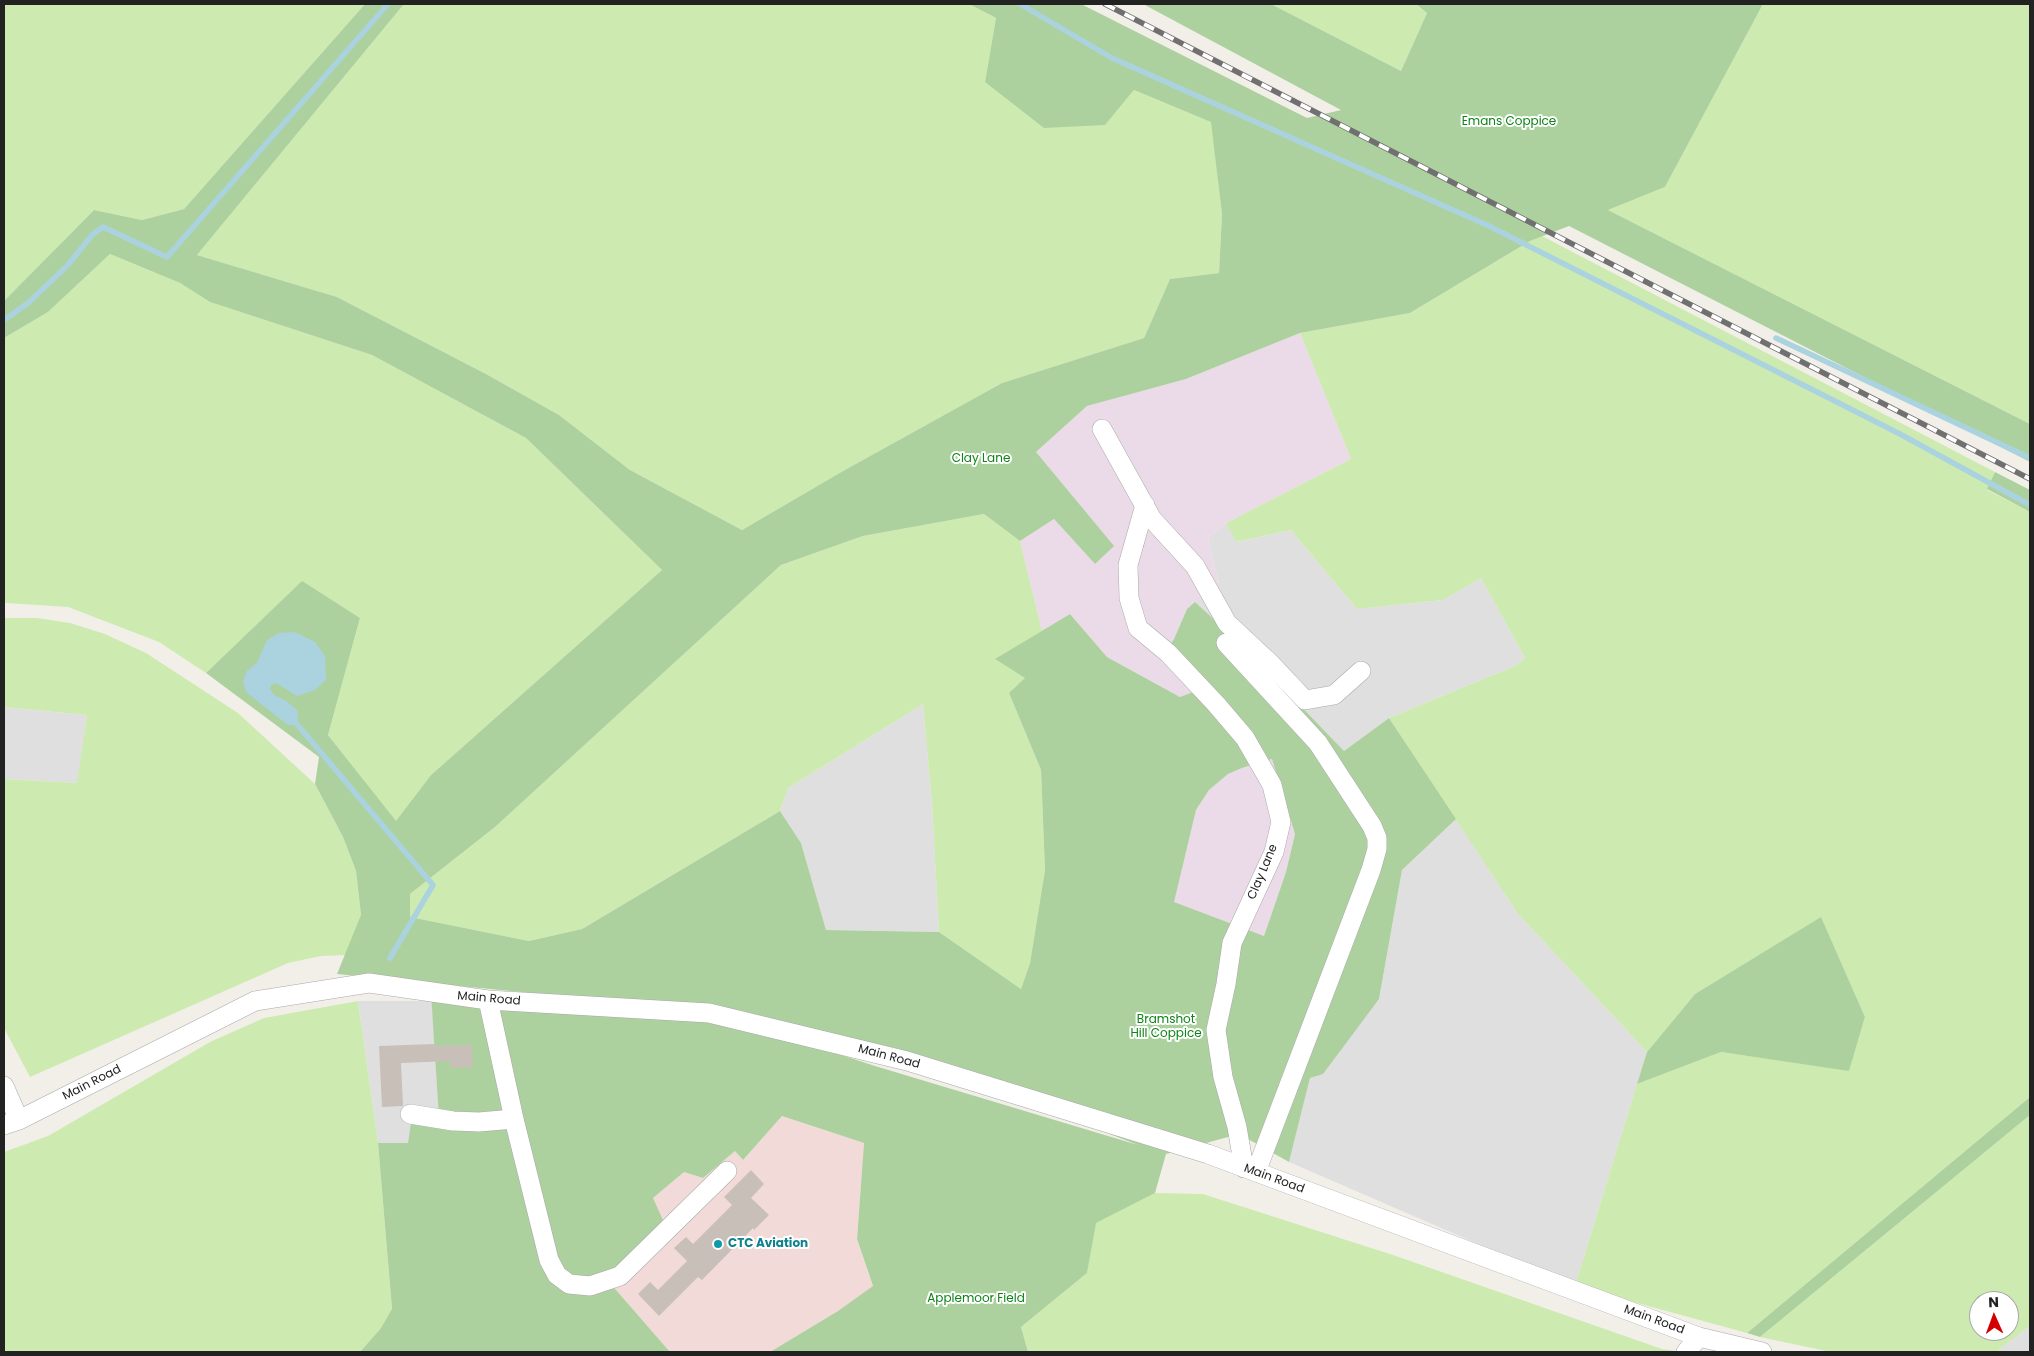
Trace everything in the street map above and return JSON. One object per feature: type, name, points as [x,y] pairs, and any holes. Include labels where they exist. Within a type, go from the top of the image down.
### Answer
[{"type":"street","points":[[1102,429],[1152,519],[1195,566],[1227,623],[1271,664],[1305,700],[1334,695],[1361,671]]},
{"type":"street","name":"Clay Lane","points":[[1145,505],[1128,565],[1129,598],[1138,628],[1168,653],[1245,738],[1272,785],[1281,822],[1274,852],[1232,943],[1226,984],[1216,1030],[1223,1077],[1250,1170]]},
{"type":"street","points":[[1226,644],[1318,743],[1372,826],[1377,838],[1377,849],[1371,870],[1250,1170]]},
{"type":"street","name":"Main Road","points":[[11,1122],[255,1001],[369,983],[488,1000],[709,1012],[907,1061],[1208,1154],[1699,1337],[1762,1352]]},
{"type":"street","points":[[488,1000],[514,1119],[549,1260],[557,1275],[570,1284],[590,1286],[620,1276],[727,1171]]},
{"type":"street","points":[[4,1086],[11,1122]]},
{"type":"street","points":[[410,1114],[453,1121],[479,1122],[514,1119]]},
{"type":"street","points":[[1686,1352],[1699,1337]]},
{"type":"shaded area","points":[[1300,333],[1351,459],[1226,523],[1208,538],[1219,584],[1187,609],[1174,639],[1162,657],[1197,691],[1180,697],[1107,657],[1070,614],[1042,631],[1020,541],[1054,519],[1095,564],[1036,452],[1087,406],[1186,379]]},
{"type":"shaded area","points":[[1226,523],[1237,542],[1291,530],[1357,609],[1443,600],[1481,578],[1525,658],[1515,666],[1389,718],[1344,751],[1244,647],[1195,602],[1219,584],[1208,538]]},
{"type":"shaded area","points":[[923,704],[932,804],[939,932],[826,930],[801,843],[780,811],[788,788]]},
{"type":"shaded area","points":[[4,707],[87,715],[78,783],[4,779]]},
{"type":"shaded area","points":[[1272,759],[1295,834],[1286,872],[1264,936],[1173,902],[1196,810],[1209,790],[1228,774]]},
{"type":"shaded area","points":[[1456,819],[1518,914],[1647,1052],[1575,1286],[1289,1162],[1310,1078],[1379,999],[1402,870]]},
{"type":"shaded area","points":[[358,1001],[432,1001],[439,1119],[408,1143],[378,1143]]},
{"type":"shaded area","points":[[782,1116],[864,1143],[857,1239],[873,1287],[838,1311],[770,1352],[670,1352],[610,1283],[653,1198],[684,1172],[703,1178],[735,1151],[743,1160]]},
{"type":"shaded area","points":[[2030,1326],[2030,1352],[1996,1352],[2010,1341],[2019,1341],[2019,1334]]},
{"type":"green space","points":[[4,4],[365,4],[184,209],[142,220],[94,210],[4,301]]},
{"type":"green space","points":[[365,4],[404,4],[197,255],[337,297],[486,374],[559,415],[630,470],[742,530],[843,471],[1002,383],[1144,338],[1170,279],[1219,273],[1222,214],[1211,122],[1134,90],[1105,125],[1044,128],[985,82],[996,18],[969,4],[1081,4],[1307,118],[1341,110],[1143,4],[1271,4],[1401,71],[1427,13],[1416,4],[1763,4],[1665,187],[1608,210],[2030,424],[2030,462],[1569,226],[1530,241],[1410,313],[1300,333],[1186,379],[1087,406],[1036,452],[1114,546],[1095,564],[1054,519],[1020,541],[984,514],[863,536],[781,565],[495,827],[410,894],[410,917],[529,941],[582,929],[780,811],[801,843],[826,930],[939,932],[1021,989],[1030,963],[1045,870],[1041,770],[1009,693],[1025,678],[995,659],[1070,614],[1107,657],[1180,697],[1196,691],[1162,657],[1174,639],[1187,609],[1195,602],[1244,647],[1344,751],[1389,718],[1456,819],[1402,870],[1379,999],[1323,1074],[1310,1078],[1289,1162],[1239,1134],[1166,1154],[1155,1193],[1096,1223],[1087,1273],[1021,1327],[1028,1352],[770,1352],[838,1311],[873,1286],[857,1239],[864,1143],[782,1116],[743,1160],[735,1151],[703,1178],[684,1172],[653,1198],[666,1227],[610,1283],[670,1352],[360,1352],[381,1328],[392,1309],[378,1143],[408,1143],[412,1116],[439,1119],[431,993],[620,1007],[521,992],[337,974],[361,915],[356,871],[343,837],[315,784],[319,757],[206,673],[302,581],[360,618],[328,735],[396,821],[431,775],[662,570],[526,438],[372,355],[210,302],[180,283],[110,254],[48,312],[4,338],[4,301],[94,210],[142,220],[184,209]],"holes":[[[1272,759],[1295,834],[1286,872],[1264,936],[1174,902],[1196,810],[1209,790],[1228,774]],[[759,1028],[964,1077],[1138,1145],[875,1066]]]},
{"type":"green space","points":[[404,4],[969,4],[996,18],[985,82],[1105,125],[1134,90],[1212,122],[1222,214],[1219,273],[1170,279],[1144,338],[1002,383],[843,471],[742,530],[630,470],[559,415],[486,374],[337,297],[197,255]]},
{"type":"green space","points":[[1271,4],[1416,4],[1427,13],[1401,71]]},
{"type":"green space","points":[[1763,4],[2030,4],[2030,424],[1608,210],[1665,187]]},
{"type":"green space","points":[[1542,236],[1995,472],[1987,490],[2030,512],[2030,1097],[1747,1333],[1575,1286],[1637,1084],[1721,1052],[1849,1070],[1865,1017],[1821,918],[1695,994],[1647,1052],[1518,914],[1389,718],[1515,666],[1525,658],[1481,578],[1443,600],[1357,609],[1291,530],[1236,542],[1226,523],[1351,459],[1300,333],[1410,313],[1530,241]]},
{"type":"green space","points":[[110,254],[180,283],[210,302],[372,355],[526,438],[662,570],[431,775],[396,822],[328,735],[360,618],[302,582],[206,673],[159,642],[68,607],[6,603],[4,601],[4,338],[48,312]]},
{"type":"green space","points":[[1995,472],[2030,490],[2030,512],[1987,489]]},
{"type":"green space","points":[[984,514],[1020,541],[1042,631],[996,659],[1026,678],[1009,693],[1041,770],[1045,870],[1030,963],[1021,989],[939,932],[932,804],[923,704],[788,788],[780,811],[582,929],[529,941],[410,917],[410,894],[495,827],[781,565],[863,536]]},
{"type":"green space","points":[[4,618],[37,618],[70,623],[105,634],[146,653],[238,713],[315,784],[343,837],[356,871],[361,916],[346,955],[321,956],[288,963],[30,1077],[4,1028],[4,779],[77,783],[87,715],[4,707]]},
{"type":"green space","points":[[1821,917],[1865,1017],[1849,1071],[1721,1052],[1637,1084],[1647,1052],[1695,994]]},
{"type":"green space","points":[[358,1001],[378,1143],[392,1310],[381,1328],[360,1352],[4,1352],[4,1152],[48,1136],[210,1042],[264,1018]]},
{"type":"green space","points":[[2030,1097],[2030,1115],[1760,1337],[1747,1333]]},
{"type":"green space","points":[[2030,1115],[2030,1326],[2019,1334],[2019,1291],[1969,1291],[1969,1341],[2010,1341],[1996,1352],[1831,1352],[1760,1337]]},
{"type":"green space","points":[[1155,1193],[1203,1194],[1396,1256],[1662,1349],[1682,1352],[1028,1352],[1021,1327],[1087,1273],[1095,1223]]},
{"type":"water","points":[[295,632],[315,642],[325,656],[326,680],[315,690],[297,696],[276,683],[271,685],[270,689],[275,696],[285,700],[297,710],[298,718],[295,725],[288,725],[246,692],[243,681],[247,671],[257,663],[267,640],[279,633]]},
{"type":"building","points":[[434,1044],[435,1046],[472,1045],[473,1067],[451,1068],[450,1061],[401,1063],[403,1106],[382,1107],[379,1046]]},
{"type":"building","name":"CTC Aviation","points":[[751,1170],[764,1184],[751,1198],[769,1215],[754,1230],[753,1228],[702,1280],[698,1277],[659,1316],[638,1294],[650,1282],[658,1290],[687,1261],[674,1248],[686,1237],[693,1244],[732,1205],[724,1197]]},
{"type":"waterway","points":[[4,320],[28,303],[68,265],[92,235],[103,227],[167,257],[388,4]]},
{"type":"waterway","points":[[1020,4],[1112,58],[1489,226],[1900,434],[2030,505]]},
{"type":"waterway","points":[[1776,338],[2030,458]]},
{"type":"waterway","points":[[296,723],[433,885],[390,958]]},
{"type":"railway","points":[[1105,4],[2030,479]]},
{"type":"place","name":"CTC Aviation","points":[[718,1244]]},
{"type":"park label","name":"Emans Coppice","points":[[1509,122]]},
{"type":"park label","name":"Bramshot Hill Coppice","points":[[1166,1027]]},
{"type":"park label","name":"Applemoor Field","points":[[976,1299]]}]
